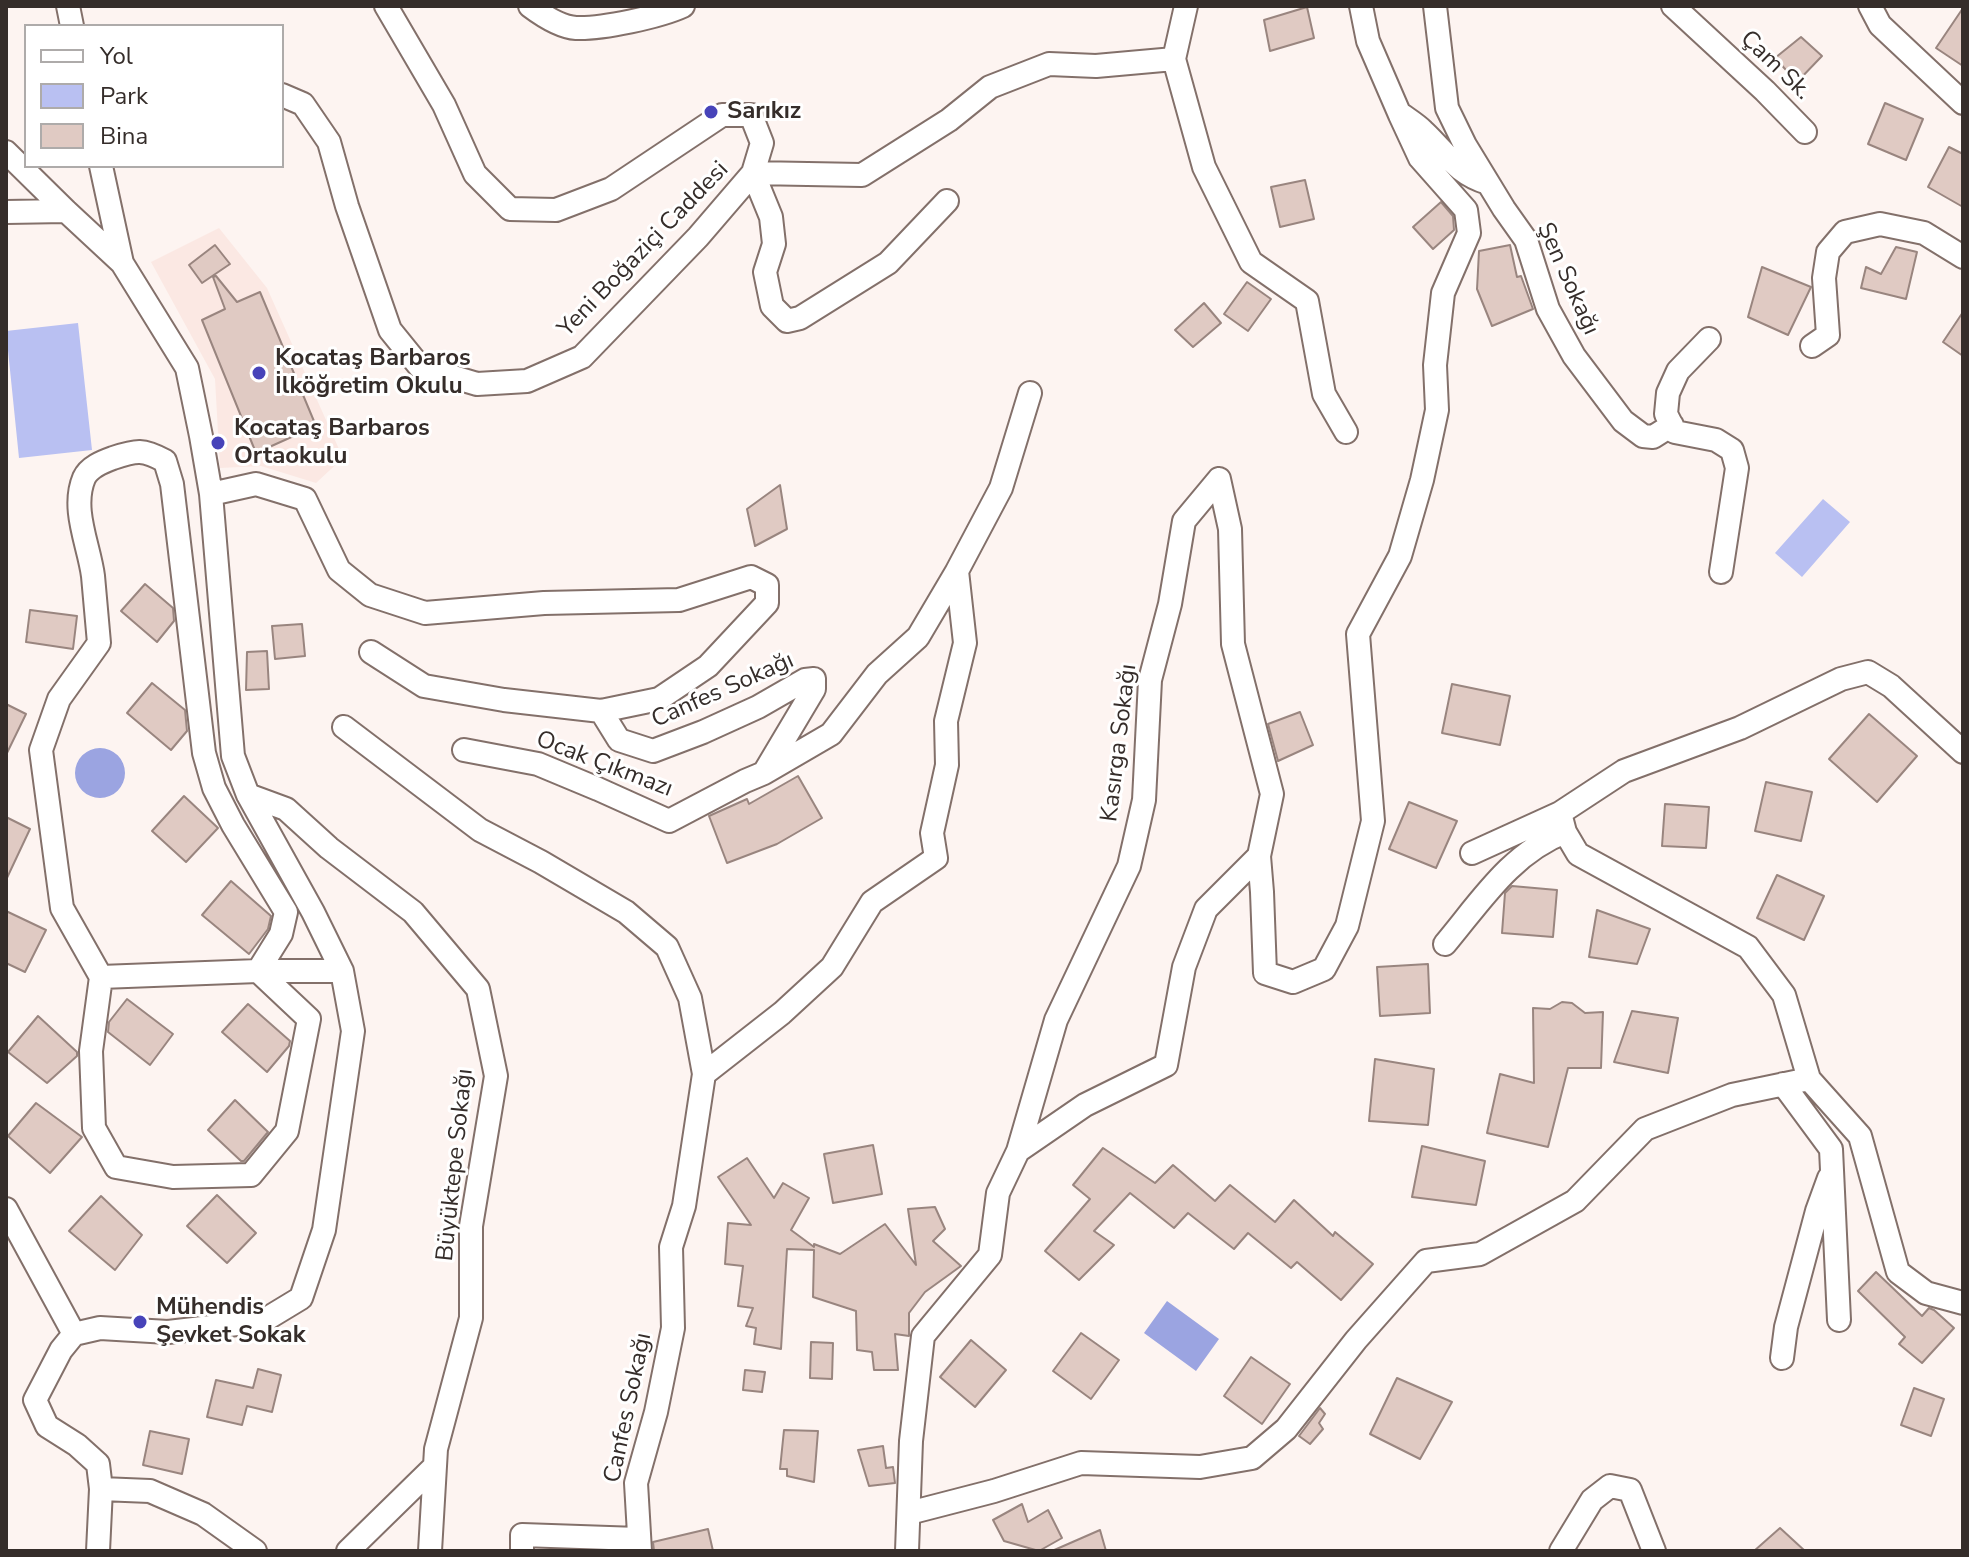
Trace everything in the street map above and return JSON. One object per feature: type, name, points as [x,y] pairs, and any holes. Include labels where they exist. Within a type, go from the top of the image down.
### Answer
[{"type":"street","name":"Yeni Boğaziçi Caddesi","points":[[284,96],[303,104],[329,142],[347,206],[390,330],[420,367],[477,384],[527,381],[582,357],[698,237],[753,173],[762,143],[751,115],[722,115],[611,189],[556,210],[510,209],[475,174],[444,105],[386,6]]},
{"type":"street","points":[[530,6],[545,17],[573,28],[620,23],[683,6]]},
{"type":"street","points":[[1186,6],[1174,59],[1204,167],[1251,262],[1307,301],[1324,394],[1346,432]]},
{"type":"street","points":[[1259,856],[1265,973],[1293,982],[1324,969],[1347,926],[1373,821],[1358,634],[1400,556],[1422,480],[1437,410],[1435,365],[1443,293],[1469,233],[1466,210],[1420,158],[1398,112],[1368,41],[1361,6]]},
{"type":"street","name":"Şen Sokağı","points":[[1435,6],[1447,108],[1465,145],[1526,240],[1548,309],[1574,356],[1623,421],[1643,436],[1653,437],[1672,425]]},
{"type":"street","name":"Çam Sk.","points":[[1673,6],[1805,132]]},
{"type":"street","points":[[1876,10],[1880,25],[1963,103]]},
{"type":"street","points":[[947,201],[888,263],[800,318],[787,321],[772,306],[765,272],[774,244],[771,217],[753,173],[862,175],[949,120],[990,87],[1049,64],[1096,66],[1174,59]]},
{"type":"street","points":[[1398,112],[1423,131],[1459,169],[1474,179],[1488,183]]},
{"type":"street","points":[[6,152],[122,263],[187,368],[211,494],[233,756],[248,795],[342,971],[353,1031],[324,1230],[301,1298],[263,1321],[168,1332],[100,1328],[74,1334],[61,1350],[35,1400],[47,1426],[77,1445],[98,1464],[101,1489],[98,1551]]},
{"type":"street","points":[[101,168],[122,263]]},
{"type":"street","points":[[6,212],[66,211]]},
{"type":"street","points":[[1812,346],[1828,335],[1824,278],[1828,252],[1845,232],[1880,224],[1910,230],[1924,233],[1963,257]]},
{"type":"street","points":[[1709,339],[1678,371],[1668,393],[1666,414],[1675,432],[1716,440],[1732,450],[1737,468],[1721,572]]},
{"type":"street","points":[[764,773],[831,734],[877,674],[918,637],[1001,488],[1030,393]]},
{"type":"street","points":[[147,451],[165,461],[172,484],[204,753],[214,788],[233,825],[286,912],[281,934],[258,971],[309,1019],[287,1131],[251,1175],[173,1177],[116,1167],[94,1128],[91,1051],[101,977],[62,908],[41,750],[59,699],[99,643],[92,573],[79,496],[85,475],[98,464],[128,453],[147,451]]},
{"type":"street","name":"Kasırga Sokağı","points":[[907,1551],[911,1441],[923,1336],[990,1255],[998,1193],[1018,1151],[1056,1020],[1129,866],[1144,800],[1150,680],[1170,604],[1184,521],[1219,479],[1230,529],[1233,644],[1272,794],[1259,856]]},
{"type":"street","name":"Canfes Sokağı","points":[[211,494],[256,484],[305,499],[339,570],[370,595],[425,613],[544,603],[679,600],[751,577],[767,585],[767,603],[708,666],[659,699],[601,711],[619,740],[653,751],[703,732],[758,707],[805,680],[814,679],[814,689],[764,773]]},
{"type":"street","points":[[704,1074],[782,1013],[832,967],[872,902],[936,858],[932,833],[947,765],[946,721],[965,643],[957,571]]},
{"type":"street","points":[[371,652],[424,686],[504,700],[601,711]]},
{"type":"street","points":[[1445,944],[1511,865],[1624,771],[1740,728],[1841,679],[1868,672],[1891,686],[1963,752]]},
{"type":"street","name":"Canfes Sokağı","points":[[344,727],[480,830],[626,912],[667,947],[690,998],[704,1074],[684,1206],[671,1247],[673,1328],[656,1412],[636,1483],[639,1545]]},
{"type":"street","name":"Ocak Çıkmazı","points":[[464,750],[538,764],[669,821],[764,773]]},
{"type":"street","name":"Büyüktepe Sokağı","points":[[248,795],[286,809],[329,848],[413,912],[478,989],[496,1076],[471,1226],[471,1318],[436,1449],[430,1551]]},
{"type":"street","points":[[1472,853],[1562,823]]},
{"type":"street","points":[[1562,823],[1578,854],[1748,947],[1784,995],[1809,1079],[1860,1136],[1898,1272],[1926,1293],[1963,1303]]},
{"type":"street","points":[[1018,1151],[1085,1105],[1166,1065],[1184,967],[1206,909],[1259,856]]},
{"type":"street","points":[[101,977],[342,971]]},
{"type":"street","points":[[909,1513],[994,1491],[1081,1463],[1200,1467],[1252,1458],[1286,1429],[1356,1340],[1426,1261],[1480,1254],[1575,1201],[1645,1129],[1732,1095],[1809,1079]]},
{"type":"street","points":[[1783,1084],[1831,1149],[1839,1320]]},
{"type":"street","points":[[1782,1358],[1786,1327],[1817,1211],[1832,1170]]},
{"type":"street","points":[[6,1209],[74,1334]]},
{"type":"street","points":[[348,1551],[435,1466]]},
{"type":"street","points":[[1561,1551],[1592,1500],[1610,1486],[1630,1490],[1654,1551]]},
{"type":"street","points":[[101,1489],[150,1491],[203,1514],[255,1551]]},
{"type":"street","points":[[522,1551],[522,1535],[639,1545]]},
{"type":"shaded area","points":[[219,228],[267,288],[343,458],[316,483],[261,466],[220,468],[215,379],[151,262]]},
{"type":"shaded area","points":[[90,749],[110,749],[124,763],[124,783],[110,797],[90,797],[76,783],[76,763]]},
{"type":"shaded area","points":[[1167,1301],[1219,1339],[1196,1371],[1144,1333]]},
{"type":"green space","points":[[78,323],[92,450],[19,458],[6,331]]},
{"type":"green space","points":[[1823,499],[1850,522],[1802,577],[1775,553]]},
{"type":"building","points":[[1307,7],[1314,38],[1270,51],[1264,20]]},
{"type":"building","points":[[1963,8],[1963,66],[1936,48]]},
{"type":"building","points":[[1801,37],[1822,56],[1797,82],[1775,58]]},
{"type":"building","points":[[1885,103],[1923,119],[1906,160],[1868,144]]},
{"type":"building","points":[[1949,147],[1963,154],[1963,207],[1928,187]]},
{"type":"building","points":[[1305,180],[1314,219],[1280,227],[1271,187]]},
{"type":"building","points":[[1441,202],[1453,216],[1454,230],[1433,249],[1413,227]]},
{"type":"building","points":[[215,245],[230,264],[202,283],[189,265]]},
{"type":"building","points":[[1510,245],[1517,277],[1521,276],[1533,309],[1492,326],[1477,289],[1479,251]]},
{"type":"building","points":[[1896,247],[1917,252],[1906,299],[1861,288],[1866,267],[1881,274]]},
{"type":"building","points":[[1762,267],[1811,287],[1788,335],[1748,317]]},
{"type":"building","name":"Kocataş Barbaros İlköğretim Okulu","points":[[216,276],[237,302],[260,292],[316,426],[256,453],[202,320],[225,309],[213,277]]},
{"type":"building","points":[[1247,282],[1271,299],[1248,331],[1224,314]]},
{"type":"building","points":[[1204,303],[1221,323],[1193,347],[1175,330]]},
{"type":"building","points":[[1963,312],[1963,356],[1943,342]]},
{"type":"building","points":[[780,485],[787,529],[755,546],[747,509]]},
{"type":"building","points":[[145,584],[173,608],[174,621],[157,642],[121,611]]},
{"type":"building","points":[[30,610],[77,616],[73,649],[26,642]]},
{"type":"building","points":[[302,624],[305,656],[275,659],[272,626]]},
{"type":"building","points":[[267,651],[269,689],[246,690],[247,652]]},
{"type":"building","points":[[152,683],[185,710],[187,731],[171,750],[127,713]]},
{"type":"building","points":[[1452,684],[1510,696],[1500,745],[1442,733]]},
{"type":"building","points":[[6,704],[26,714],[6,755]]},
{"type":"building","points":[[1300,712],[1313,745],[1278,761],[1268,724]]},
{"type":"building","points":[[1869,714],[1917,756],[1877,802],[1829,759]]},
{"type":"building","points":[[798,776],[822,818],[777,844],[727,863],[709,816],[747,799],[749,804]]},
{"type":"building","points":[[1766,782],[1812,792],[1801,841],[1755,831]]},
{"type":"building","points":[[184,796],[218,828],[186,862],[152,831]]},
{"type":"building","points":[[1409,802],[1457,821],[1436,868],[1389,849]]},
{"type":"building","points":[[1665,804],[1709,807],[1706,848],[1662,846]]},
{"type":"building","points":[[6,817],[30,829],[6,880]]},
{"type":"building","points":[[1777,875],[1824,896],[1804,940],[1757,918]]},
{"type":"building","points":[[231,881],[271,916],[268,929],[249,954],[202,915]]},
{"type":"building","points":[[1512,886],[1557,890],[1553,937],[1502,933],[1505,893]]},
{"type":"building","points":[[1597,910],[1650,929],[1637,964],[1589,957]]},
{"type":"building","points":[[6,911],[46,930],[25,972],[6,963]]},
{"type":"building","points":[[1428,964],[1430,1013],[1380,1016],[1377,967]]},
{"type":"building","points":[[127,999],[173,1034],[150,1065],[108,1032],[109,1022]]},
{"type":"building","points":[[1562,1002],[1572,1003],[1585,1013],[1603,1012],[1601,1068],[1568,1068],[1548,1147],[1487,1133],[1500,1074],[1534,1083],[1533,1008],[1550,1009]]},
{"type":"building","points":[[248,1004],[290,1041],[267,1072],[222,1032]]},
{"type":"building","points":[[1632,1011],[1678,1018],[1668,1073],[1614,1062]]},
{"type":"building","points":[[38,1016],[77,1052],[77,1056],[47,1083],[8,1052]]},
{"type":"building","points":[[1375,1059],[1434,1069],[1428,1125],[1369,1121]]},
{"type":"building","points":[[235,1100],[268,1132],[244,1161],[208,1130]]},
{"type":"building","points":[[36,1103],[82,1137],[50,1173],[8,1136]]},
{"type":"building","points":[[873,1145],[882,1194],[833,1203],[824,1154]]},
{"type":"building","points":[[1422,1146],[1485,1161],[1476,1205],[1412,1197]]},
{"type":"building","points":[[1103,1148],[1155,1183],[1173,1165],[1215,1201],[1230,1185],[1275,1222],[1294,1200],[1333,1236],[1335,1232],[1373,1264],[1341,1300],[1297,1262],[1291,1268],[1248,1233],[1234,1249],[1188,1213],[1174,1228],[1130,1193],[1094,1231],[1114,1245],[1079,1280],[1045,1251],[1090,1199],[1073,1185]]},
{"type":"building","points":[[747,1158],[774,1198],[783,1183],[809,1198],[791,1230],[814,1247],[814,1244],[840,1254],[885,1224],[916,1265],[908,1209],[935,1207],[945,1229],[933,1241],[961,1266],[925,1292],[909,1313],[909,1336],[895,1334],[898,1370],[874,1370],[872,1352],[857,1350],[856,1311],[813,1297],[814,1250],[787,1249],[781,1349],[754,1344],[756,1328],[746,1326],[753,1308],[738,1306],[743,1266],[725,1264],[728,1223],[751,1225],[718,1177]]},
{"type":"building","points":[[217,1195],[256,1233],[227,1263],[187,1226]]},
{"type":"building","points":[[101,1196],[142,1235],[115,1270],[69,1231]]},
{"type":"building","points":[[1876,1272],[1922,1316],[1929,1308],[1954,1328],[1922,1363],[1899,1344],[1905,1337],[1858,1291]]},
{"type":"building","points":[[1081,1333],[1119,1360],[1091,1399],[1053,1371]]},
{"type":"building","points":[[971,1340],[1006,1370],[975,1407],[940,1377]]},
{"type":"building","points":[[811,1342],[833,1343],[832,1379],[810,1378]]},
{"type":"building","points":[[1251,1357],[1290,1384],[1262,1424],[1224,1396]]},
{"type":"building","points":[[258,1369],[281,1375],[272,1412],[247,1406],[242,1425],[207,1417],[216,1380],[253,1388]]},
{"type":"building","points":[[745,1370],[765,1372],[762,1392],[743,1390]]},
{"type":"building","points":[[1397,1378],[1452,1402],[1420,1459],[1370,1434]]},
{"type":"building","points":[[1914,1388],[1944,1399],[1931,1436],[1901,1425]]},
{"type":"building","points":[[1320,1408],[1325,1414],[1319,1423],[1323,1429],[1310,1444],[1299,1436]]},
{"type":"building","points":[[784,1430],[818,1431],[814,1482],[787,1476],[787,1469],[780,1469]]},
{"type":"building","points":[[150,1431],[189,1439],[182,1474],[143,1465]]},
{"type":"building","points":[[883,1446],[886,1468],[893,1467],[895,1483],[869,1486],[858,1450]]},
{"type":"building","points":[[1022,1504],[1028,1522],[1048,1510],[1062,1538],[1039,1551],[1004,1541],[993,1520]]},
{"type":"building","points":[[1780,1528],[1805,1551],[1754,1551]]},
{"type":"building","points":[[708,1529],[713,1551],[654,1551],[653,1542]]},
{"type":"building","points":[[1100,1530],[1106,1551],[1052,1551]]},
{"type":"place","name":"Sarıkız","points":[[711,112]]},
{"type":"place","name":"Kocataş Barbaros İlköğretim Okulu","points":[[259,373]]},
{"type":"place","name":"Kocataş Barbaros Ortaokulu","points":[[218,443]]},
{"type":"place","name":"Mühendis Şevket Sokak","points":[[140,1322]]}]
